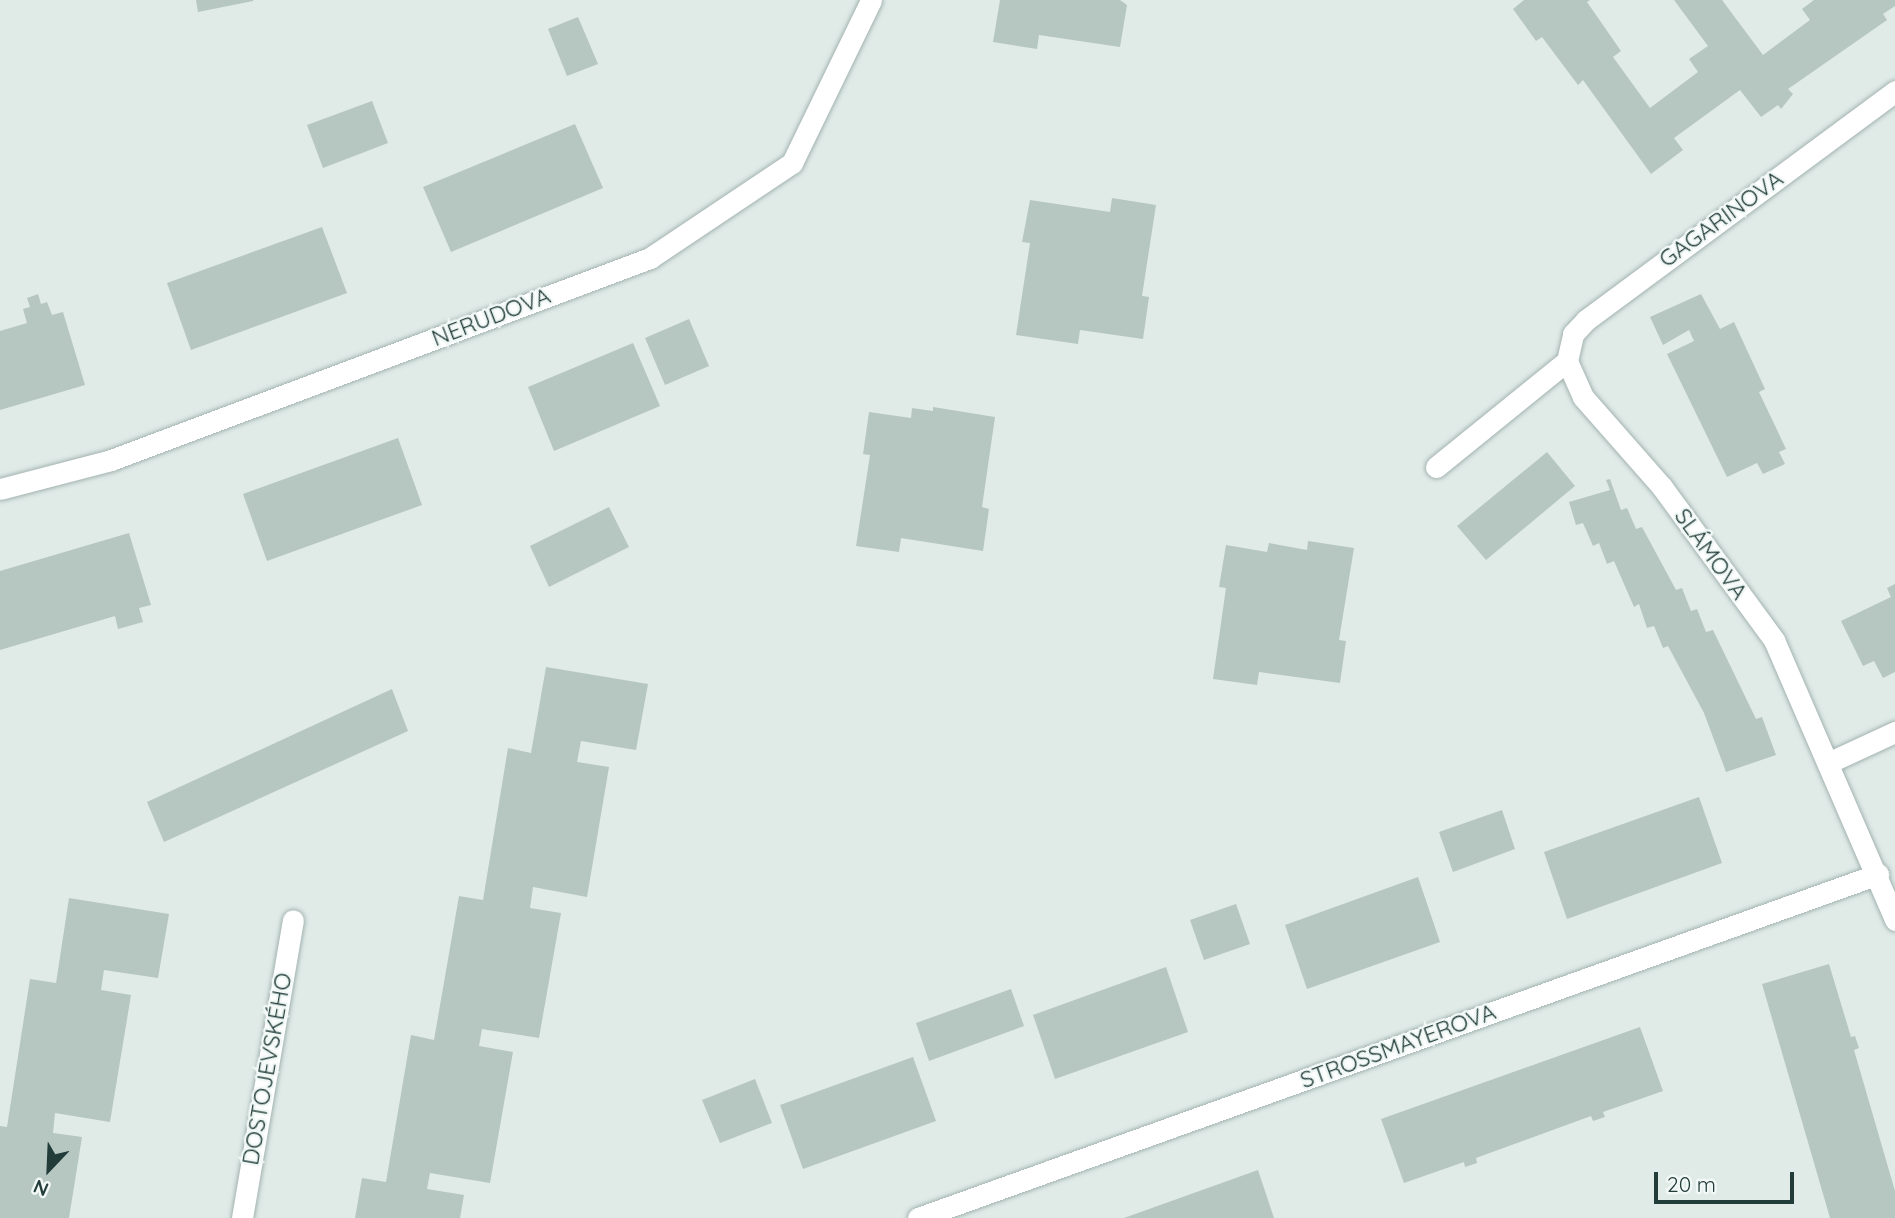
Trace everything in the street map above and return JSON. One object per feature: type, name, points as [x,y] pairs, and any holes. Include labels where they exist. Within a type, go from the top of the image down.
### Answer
[{"type":"street","name":"NERUDOVA","points":[[0,489],[111,460],[650,258],[792,163],[871,0]]},
{"type":"street","name":"GAGARINOVA","points":[[1567,361],[1573,334],[1586,320],[1895,91]]},
{"type":"street","points":[[1436,467],[1567,361]]},
{"type":"street","name":"SLÁMOVA","points":[[1567,361],[1583,397],[1662,487],[1774,639],[1830,762],[1895,920]]},
{"type":"street","points":[[1830,762],[1895,732]]},
{"type":"street","name":"STROSSMAYEROVA","points":[[918,1218],[1878,874]]},
{"type":"street","name":"DOSTOJEVSKÉHO","points":[[242,1218],[293,920]]},
{"type":"building","points":[[196,0],[253,0],[253,1],[198,12]]},
{"type":"building","points":[[1000,0],[1120,0],[1127,5],[1120,47],[1039,35],[1037,49],[993,42]]},
{"type":"building","points":[[1524,0],[1590,0],[1587,2],[1621,51],[1613,57],[1650,108],[1698,72],[1689,59],[1708,46],[1674,0],[1722,0],[1763,55],[1810,20],[1802,9],[1814,0],[1895,0],[1895,6],[1883,14],[1887,20],[1788,89],[1793,94],[1781,109],[1778,105],[1761,117],[1740,90],[1674,138],[1683,150],[1651,174],[1583,80],[1578,85],[1542,37],[1536,41],[1513,9]]},
{"type":"building","points":[[578,17],[598,64],[567,76],[548,29]]},
{"type":"building","points":[[372,101],[388,143],[323,168],[307,125]]},
{"type":"building","points":[[575,124],[603,188],[451,252],[423,187]]},
{"type":"building","points":[[1112,198],[1156,205],[1142,296],[1149,297],[1143,339],[1080,330],[1078,344],[1016,335],[1030,243],[1022,242],[1030,200],[1110,212]]},
{"type":"building","points":[[322,227],[347,293],[191,350],[167,283]]},
{"type":"building","points":[[38,294],[41,304],[47,302],[52,315],[63,312],[85,385],[0,410],[0,331],[27,323],[23,309],[30,307],[27,298]]},
{"type":"building","points":[[1701,294],[1720,329],[1734,322],[1765,389],[1759,392],[1786,449],[1779,452],[1785,464],[1763,474],[1757,463],[1727,477],[1667,354],[1694,341],[1689,330],[1663,345],[1650,317]]},
{"type":"building","points":[[689,319],[709,366],[665,385],[645,338]]},
{"type":"building","points":[[633,343],[660,406],[554,451],[528,387]]},
{"type":"building","points":[[933,407],[995,417],[982,507],[989,509],[983,551],[901,538],[899,552],[856,546],[870,455],[863,454],[869,412],[911,418],[912,408],[933,411]]},
{"type":"building","points":[[398,438],[422,505],[267,561],[243,494]]},
{"type":"building","points":[[1547,452],[1575,486],[1486,560],[1457,526]]},
{"type":"building","points":[[1610,479],[1621,510],[1627,508],[1636,529],[1642,527],[1676,590],[1682,588],[1691,611],[1697,609],[1706,632],[1713,630],[1756,719],[1762,717],[1776,755],[1726,772],[1704,713],[1668,646],[1663,648],[1654,626],[1647,628],[1639,604],[1634,607],[1614,561],[1607,564],[1599,543],[1593,546],[1583,523],[1576,525],[1569,502],[1610,490],[1606,480]]},
{"type":"building","points":[[609,507],[629,547],[549,587],[530,546]]},
{"type":"building","points":[[129,533],[151,605],[139,608],[143,622],[118,629],[115,616],[0,650],[0,571]]},
{"type":"building","points":[[1308,541],[1354,548],[1339,640],[1346,641],[1340,683],[1259,672],[1257,685],[1213,679],[1226,588],[1219,587],[1226,545],[1267,552],[1269,543],[1307,550]]},
{"type":"building","points":[[1895,584],[1895,672],[1883,678],[1874,661],[1863,666],[1841,621],[1891,597],[1887,588]]},
{"type":"building","points":[[546,667],[648,684],[636,750],[581,741],[577,762],[609,767],[587,897],[533,887],[530,908],[561,913],[539,1038],[482,1029],[479,1046],[513,1052],[490,1183],[430,1173],[427,1189],[464,1195],[460,1218],[355,1218],[362,1178],[386,1182],[411,1035],[434,1040],[459,896],[483,900],[508,748],[531,753]]},
{"type":"building","points":[[392,689],[408,731],[164,842],[147,802]]},
{"type":"building","points":[[1699,797],[1722,863],[1567,919],[1544,852]]},
{"type":"building","points":[[1502,810],[1515,849],[1453,872],[1439,832]]},
{"type":"building","points":[[1418,877],[1440,942],[1307,989],[1285,925]]},
{"type":"building","points":[[69,898],[169,914],[158,978],[104,970],[101,990],[131,995],[110,1122],[55,1113],[53,1133],[82,1137],[69,1218],[0,1218],[0,1126],[7,1127],[30,979],[56,983]]},
{"type":"building","points":[[1236,904],[1250,944],[1204,960],[1190,920]]},
{"type":"building","points":[[1829,964],[1851,1037],[1855,1036],[1859,1048],[1854,1050],[1895,1191],[1895,1218],[1830,1218],[1762,984]]},
{"type":"building","points":[[1166,967],[1188,1032],[1055,1079],[1033,1015]]},
{"type":"building","points":[[1011,989],[1024,1026],[929,1061],[916,1023]]},
{"type":"building","points":[[1640,1027],[1663,1091],[1603,1112],[1605,1117],[1593,1121],[1591,1116],[1476,1158],[1477,1163],[1465,1167],[1464,1162],[1404,1183],[1381,1119]]},
{"type":"building","points":[[913,1057],[936,1121],[803,1169],[780,1105]]},
{"type":"building","points":[[755,1079],[772,1123],[720,1143],[702,1100]]},
{"type":"building","points":[[1258,1170],[1274,1218],[1124,1218]]}]
